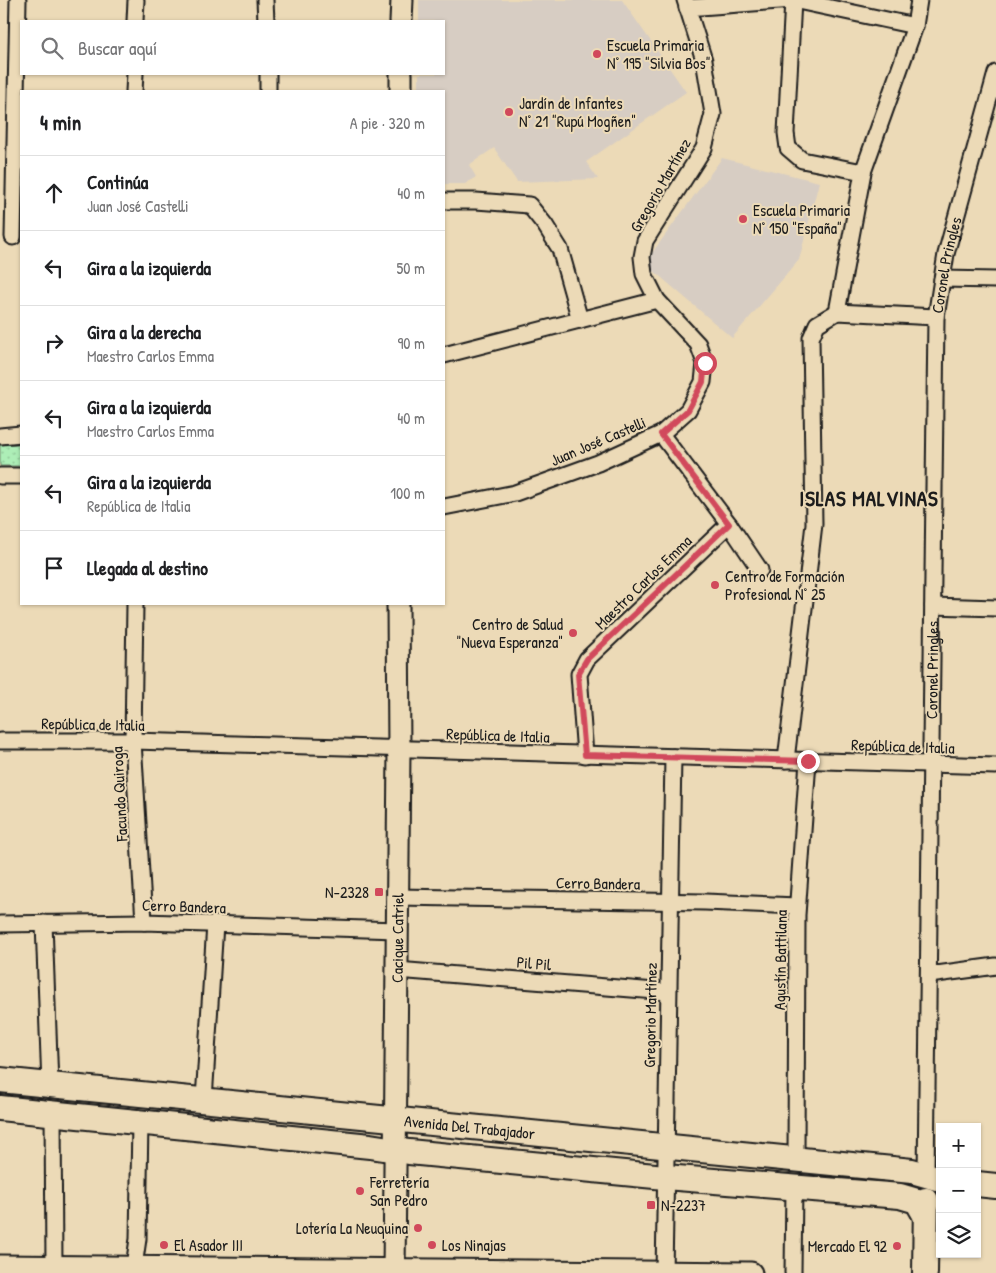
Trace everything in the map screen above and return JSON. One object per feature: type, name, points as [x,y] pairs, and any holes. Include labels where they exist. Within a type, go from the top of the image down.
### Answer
[{"type":"main road","points":[[402,0],[402,20]]},
{"type":"main road","points":[[401,75],[401,90]]},
{"type":"main road","name":"Cacique Catriel","points":[[394,1271],[399,750],[398,605]]},
{"type":"main road","name":"Avenida Del Trabajador","points":[[0,1080],[666,1145],[912,1171],[933,1178]]},
{"type":"main road","name":"Avenida Del Trabajador","points":[[0,1108],[665,1177],[905,1196],[917,1201],[926,1215]]},
{"type":"main road","name":"Coronel Pringles","points":[[924,1273],[926,1215],[933,1178]]},
{"type":"main road","points":[[981,1184],[996,1186]]},
{"type":"main road","points":[[0,1266],[133,1270],[751,1273]]},
{"type":"street","points":[[11,238],[18,0]]},
{"type":"street","points":[[135,20],[136,0]]},
{"type":"street","points":[[265,0],[266,20]]},
{"type":"street","points":[[686,4],[793,0],[914,26]]},
{"type":"street","points":[[793,0],[786,133],[788,148],[802,160],[863,172]]},
{"type":"street","points":[[837,312],[863,172],[914,26],[920,0]]},
{"type":"street","name":"Gregorio Martínez","points":[[656,300],[644,274],[642,257],[645,242],[704,148],[713,114],[704,60],[686,4]]},
{"type":"street","name":"Coronel Pringles","points":[[933,1178],[929,975],[936,317],[949,245],[993,92],[996,73]]},
{"type":"street","points":[[134,90],[135,75]]},
{"type":"street","points":[[268,75],[268,90]]},
{"type":"street","points":[[445,201],[529,205],[560,248],[580,320]]},
{"type":"street","points":[[942,279],[996,280]]},
{"type":"street","points":[[445,355],[656,300]]},
{"type":"street","name":"Juan José Castelli","points":[[445,507],[515,493],[598,463],[661,434],[688,410],[703,382],[705,363],[698,344],[656,300]]},
{"type":"street","points":[[786,760],[814,524],[811,338],[817,324],[837,312],[936,317]]},
{"type":"street","points":[[0,436],[20,434]]},
{"type":"street","points":[[661,434],[729,524],[760,570]]},
{"type":"street","points":[[0,476],[20,476]]},
{"type":"street","name":"Maestro Carlos Emma","points":[[585,755],[578,674],[587,659],[729,524]]},
{"type":"street","name":"Facundo Quiroga","points":[[135,605],[133,741],[144,922]]},
{"type":"street","points":[[933,606],[996,608]]},
{"type":"street","name":"República de Italia","points":[[0,741],[133,741],[996,766]]},
{"type":"street","name":"Gregorio Martínez","points":[[664,1273],[673,757]]},
{"type":"street","name":"Agustín Battilana","points":[[796,1159],[797,906],[808,761]]},
{"type":"street","name":"Cerro Bandera","points":[[397,897],[797,906]]},
{"type":"street","name":"Cerro Bandera","points":[[0,924],[144,922],[397,930]]},
{"type":"street","points":[[44,923],[50,1085]]},
{"type":"street","points":[[204,1100],[215,924]]},
{"type":"street","points":[[929,975],[996,966]]},
{"type":"street","name":"Pil Pil","points":[[396,970],[668,992]]},
{"type":"street","points":[[53,1113],[54,1267]]},
{"type":"street","points":[[133,1270],[138,1240],[140,1122]]},
{"type":"street","points":[[411,1125],[503,1134],[502,1140],[410,1131],[408,1127],[411,1125]]},
{"type":"street","points":[[793,1273],[794,1187]]},
{"type":"shaded area","points":[[419,0],[622,0],[686,92],[586,162],[598,179],[517,182],[494,148],[469,165],[476,177],[465,184],[445,184],[445,90],[419,90],[419,75],[445,75],[445,20],[419,20]]},
{"type":"shaded area","name":"Escuela Primaria N° 150 \"España\"","points":[[722,158],[819,182],[799,260],[732,338],[648,266],[649,257]]},
{"type":"green space","points":[[20,444],[20,466],[0,466],[0,445]]},
{"type":"place","name":"Escuela Primaria N° 195 \"Silvia Bos\"","points":[[597,54]]},
{"type":"place","name":"Jardín de Infantes N° 21 \"Rupú Mogñen\"","points":[[509,112]]},
{"type":"place","name":"Escuela Primaria N° 150 \"España\"","points":[[743,219]]},
{"type":"place","name":"Centro de Formación Profesional N° 25","points":[[715,585]]},
{"type":"place","name":"Centro de Salud \"Nueva Esperanza\"","points":[[573,633]]},
{"type":"place","name":"N-2328","points":[[379,892]]},
{"type":"place","name":"Ferretería San Pedro","points":[[360,1191]]},
{"type":"place","name":"N-2237","points":[[651,1205]]},
{"type":"place","name":"Lotería La Neuquina","points":[[418,1228]]},
{"type":"place","name":"El Asador III","points":[[164,1245]]},
{"type":"place","name":"Los Ninajas","points":[[432,1245]]},
{"type":"place","name":"Mercado El 92","points":[[897,1246]]},
{"type":"district","name":"ISLAS MALVINAS","points":[[869,499]]},
{"type":"route","points":[[705,363],[703,382],[688,410],[661,434],[729,524],[587,659],[578,674],[585,755],[808,761]]}]
